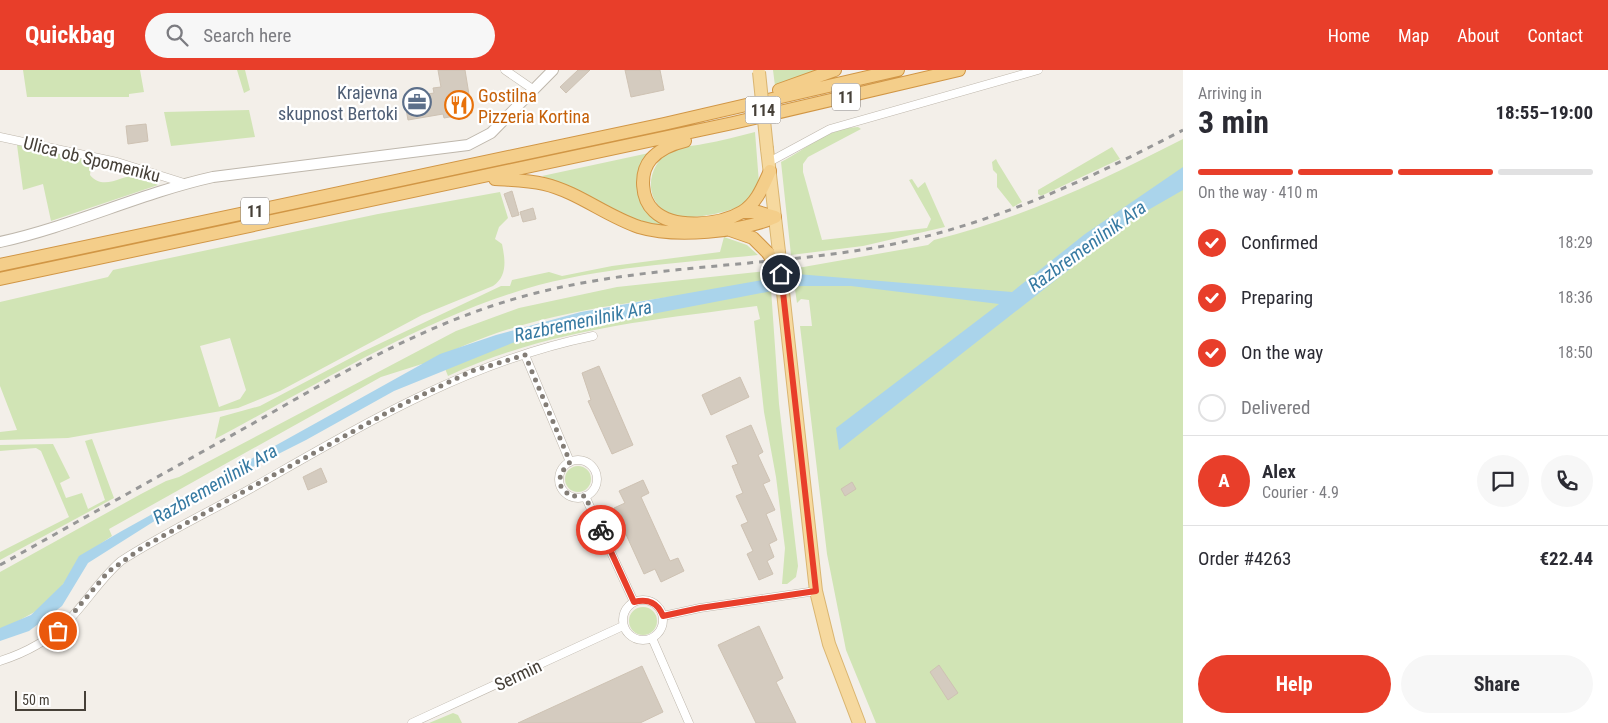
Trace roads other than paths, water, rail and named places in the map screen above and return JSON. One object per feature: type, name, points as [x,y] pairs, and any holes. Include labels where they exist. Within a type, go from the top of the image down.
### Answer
[{"type":"highway","points":[[707,114],[835,70]]},
{"type":"highway","name":"11","points":[[0,265],[707,114],[898,70]]},
{"type":"highway","name":"11","points":[[0,279],[733,123],[959,70]]},
{"type":"highway","points":[[733,123],[710,136],[665,147],[651,159],[644,174],[643,191],[650,206],[656,213],[678,222],[691,223],[716,220],[742,212],[758,212],[775,217]]},
{"type":"highway","points":[[742,212],[760,192],[769,161]]},
{"type":"highway","points":[[474,178],[516,180],[545,184],[640,227],[661,231],[725,229],[758,224],[775,217]]},
{"type":"highway","points":[[725,229],[753,238],[774,253],[781,274]]},
{"type":"main road","name":"114","points":[[759,71],[775,217],[774,253]]},
{"type":"main road","points":[[781,274],[816,591],[829,644],[859,723]]},
{"type":"street","points":[[505,70],[534,90]]},
{"type":"street","points":[[0,242],[61,225],[184,183],[253,171],[468,145],[491,133],[553,70]]},
{"type":"street","points":[[769,161],[830,130],[847,124],[1038,70]]},
{"type":"street","name":"Ulica ob Spomeniku","points":[[0,137],[116,162],[184,183]]},
{"type":"street","points":[[0,661],[31,649],[58,631],[108,572],[143,547],[401,405],[472,371],[567,341],[593,336]]},
{"type":"street","points":[[525,355],[570,462]]},
{"type":"street","points":[[570,462],[586,462],[596,473],[595,488],[585,496],[570,496],[561,487],[560,474],[570,462]]},
{"type":"street","points":[[585,496],[634,602]]},
{"type":"street","points":[[663,616],[700,608],[816,591]]},
{"type":"street","points":[[640,600],[652,602],[661,611],[663,616],[662,627],[652,638],[634,639],[623,626],[626,609],[634,602],[640,600]]},
{"type":"street","name":"Sermin","points":[[412,723],[623,626]]},
{"type":"street","points":[[652,638],[689,723]]},
{"type":"water","name":"Razbremenilnik Ara","points":[[1183,167],[1183,190],[1136,217],[839,450],[836,428],[999,304],[851,286],[798,286],[522,339],[394,391],[306,440],[191,498],[88,563],[62,606],[29,631],[0,641],[0,628],[31,615],[63,584],[79,556],[440,354],[496,335],[581,312],[797,274],[1012,292],[1085,234]]},
{"type":"railway","points":[[0,565],[320,385],[425,332],[461,317],[536,293],[578,284],[662,271],[831,254],[915,239],[956,228],[1033,201],[1108,168],[1183,130]]},
{"type":"place","name":"Krajevna skupnost Bertoki","points":[[417,102]]},
{"type":"place","name":"Gostilna Pizzeria Kortina","points":[[459,105]]}]
